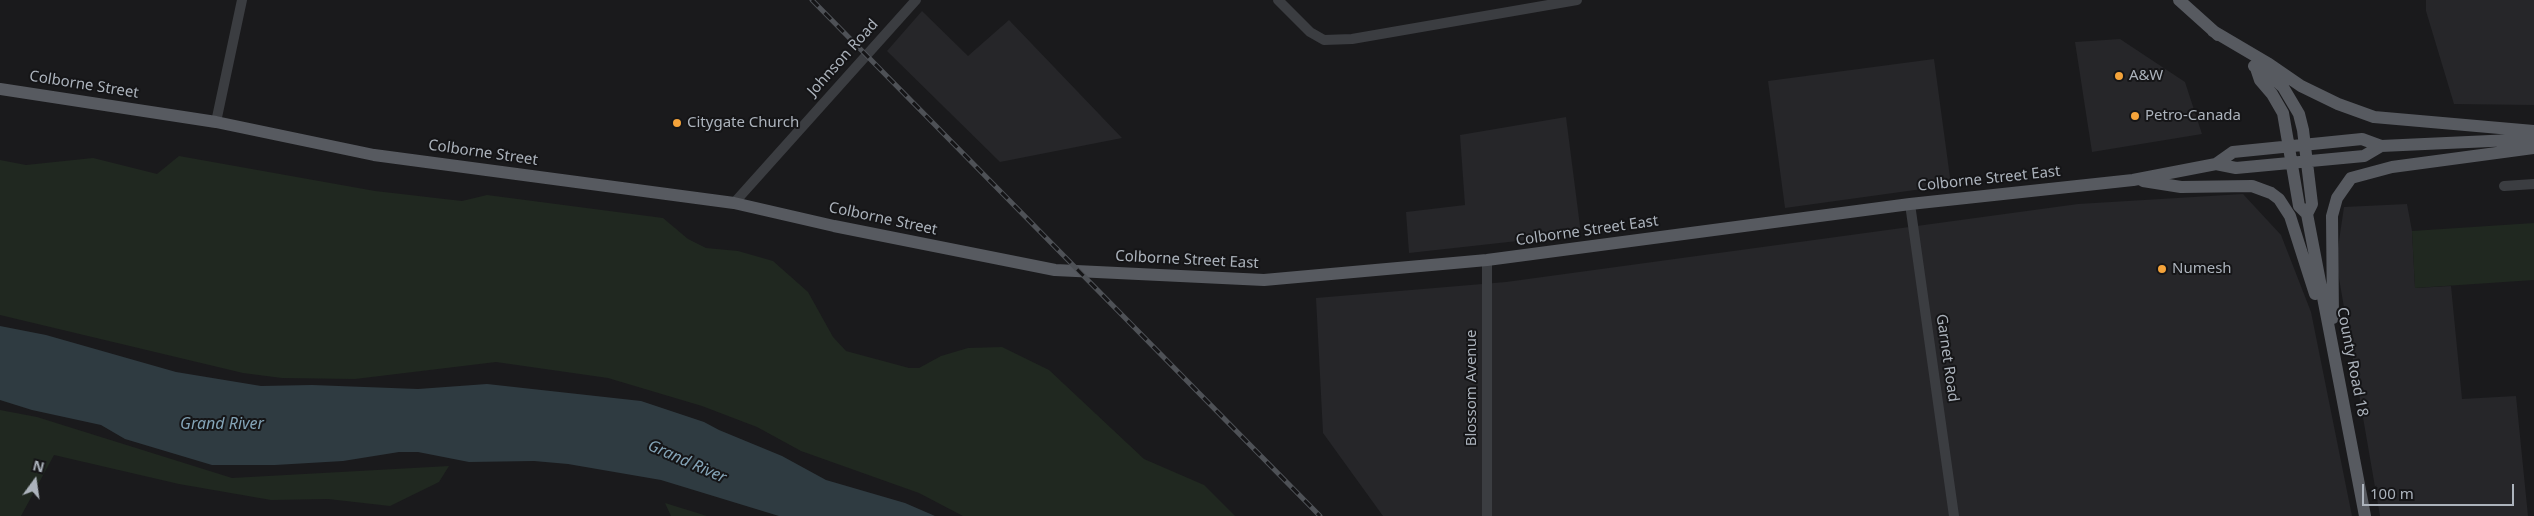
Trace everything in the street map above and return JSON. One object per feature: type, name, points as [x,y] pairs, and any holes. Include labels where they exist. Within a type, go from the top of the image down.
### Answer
[{"type":"main road","name":"County Road 18","points":[[2179,0],[2256,68],[2277,81],[2292,100],[2302,122],[2305,144],[2312,204],[2307,214]]},
{"type":"main road","points":[[2213,31],[2269,64],[2301,86],[2338,104],[2374,117],[2534,131]]},
{"type":"main road","name":"County Road 18","points":[[2256,68],[2260,80],[2272,94],[2283,113],[2299,206],[2307,214],[2365,516]]},
{"type":"main road","name":"Colborne Street","points":[[0,89],[216,122],[374,155],[734,203],[960,252]]},
{"type":"main road","name":"Colborne Street East","points":[[2216,164],[2233,152],[2362,139],[2381,146],[2534,139]]},
{"type":"main road","name":"Colborne Street East","points":[[960,252],[1055,270],[1264,280],[1487,260],[1910,204],[2133,180],[2216,164],[2236,168],[2364,156],[2381,146]]},
{"type":"main road","points":[[2333,351],[2332,216],[2337,198],[2351,178],[2392,167],[2534,148]]},
{"type":"main road","points":[[2133,180],[2181,187],[2252,186],[2271,193],[2279,199],[2294,226],[2333,351]]},
{"type":"street","points":[[216,122],[242,0]]},
{"type":"street","name":"Johnson Road","points":[[734,203],[916,0]]},
{"type":"street","points":[[1278,0],[1310,32],[1324,40],[1352,39],[1577,0]]},
{"type":"street","points":[[2504,186],[2534,184]]},
{"type":"street","name":"Garnet Road","points":[[1910,204],[1954,516]]},
{"type":"street","name":"Blossom Avenue","points":[[1487,260],[1487,516]]},
{"type":"shaded area","points":[[2426,0],[2534,0],[2534,105],[2454,104],[2426,11]]},
{"type":"shaded area","points":[[922,11],[968,56],[1009,20],[1122,138],[1000,162],[887,51]]},
{"type":"shaded area","points":[[2120,39],[2185,82],[2202,134],[2092,152],[2075,42]]},
{"type":"shaded area","points":[[1934,59],[1951,185],[1785,208],[1768,81]]},
{"type":"shaded area","points":[[1566,117],[1581,234],[1409,253],[1406,212],[1465,205],[1460,135]]},
{"type":"shaded area","points":[[179,156],[375,191],[462,201],[487,195],[663,218],[688,239],[706,248],[738,251],[773,261],[808,292],[833,337],[846,351],[909,368],[919,368],[941,356],[968,348],[1002,347],[1049,370],[1144,459],[1204,485],[1235,516],[963,516],[919,493],[801,451],[757,427],[702,406],[608,378],[496,362],[355,379],[282,378],[243,373],[0,315],[0,160],[26,165],[93,158],[157,174]]},
{"type":"shaded area","points":[[2243,194],[2281,235],[2311,312],[2352,516],[1383,516],[1323,433],[1316,298],[1506,282],[2078,204]]},
{"type":"shaded area","points":[[2407,204],[2412,231],[2415,288],[2451,286],[2462,399],[2516,396],[2528,516],[2380,516],[2336,261],[2344,207]]},
{"type":"shaded area","points":[[2534,223],[2534,280],[2415,288],[2412,231]]},
{"type":"shaded area","points":[[0,410],[37,417],[232,478],[449,466],[439,482],[390,506],[328,499],[271,500],[179,484],[54,455],[21,516],[0,516]]},
{"type":"shaded area","points":[[665,503],[707,516],[671,516]]},
{"type":"water","name":"Grand River","points":[[0,326],[46,335],[176,372],[261,386],[312,385],[418,389],[487,384],[641,401],[704,422],[782,456],[826,480],[905,503],[935,516],[779,516],[661,480],[568,464],[534,461],[469,462],[418,452],[399,452],[343,461],[275,465],[212,465],[125,439],[101,425],[32,410],[0,400]]},
{"type":"railway","points":[[812,0],[1320,516]]},
{"type":"place","name":"A&W","points":[[2119,76]]},
{"type":"place","name":"Petro-Canada","points":[[2135,116]]},
{"type":"place","name":"Citygate Church","points":[[677,123]]},
{"type":"place","name":"Numesh","points":[[2162,269]]}]
